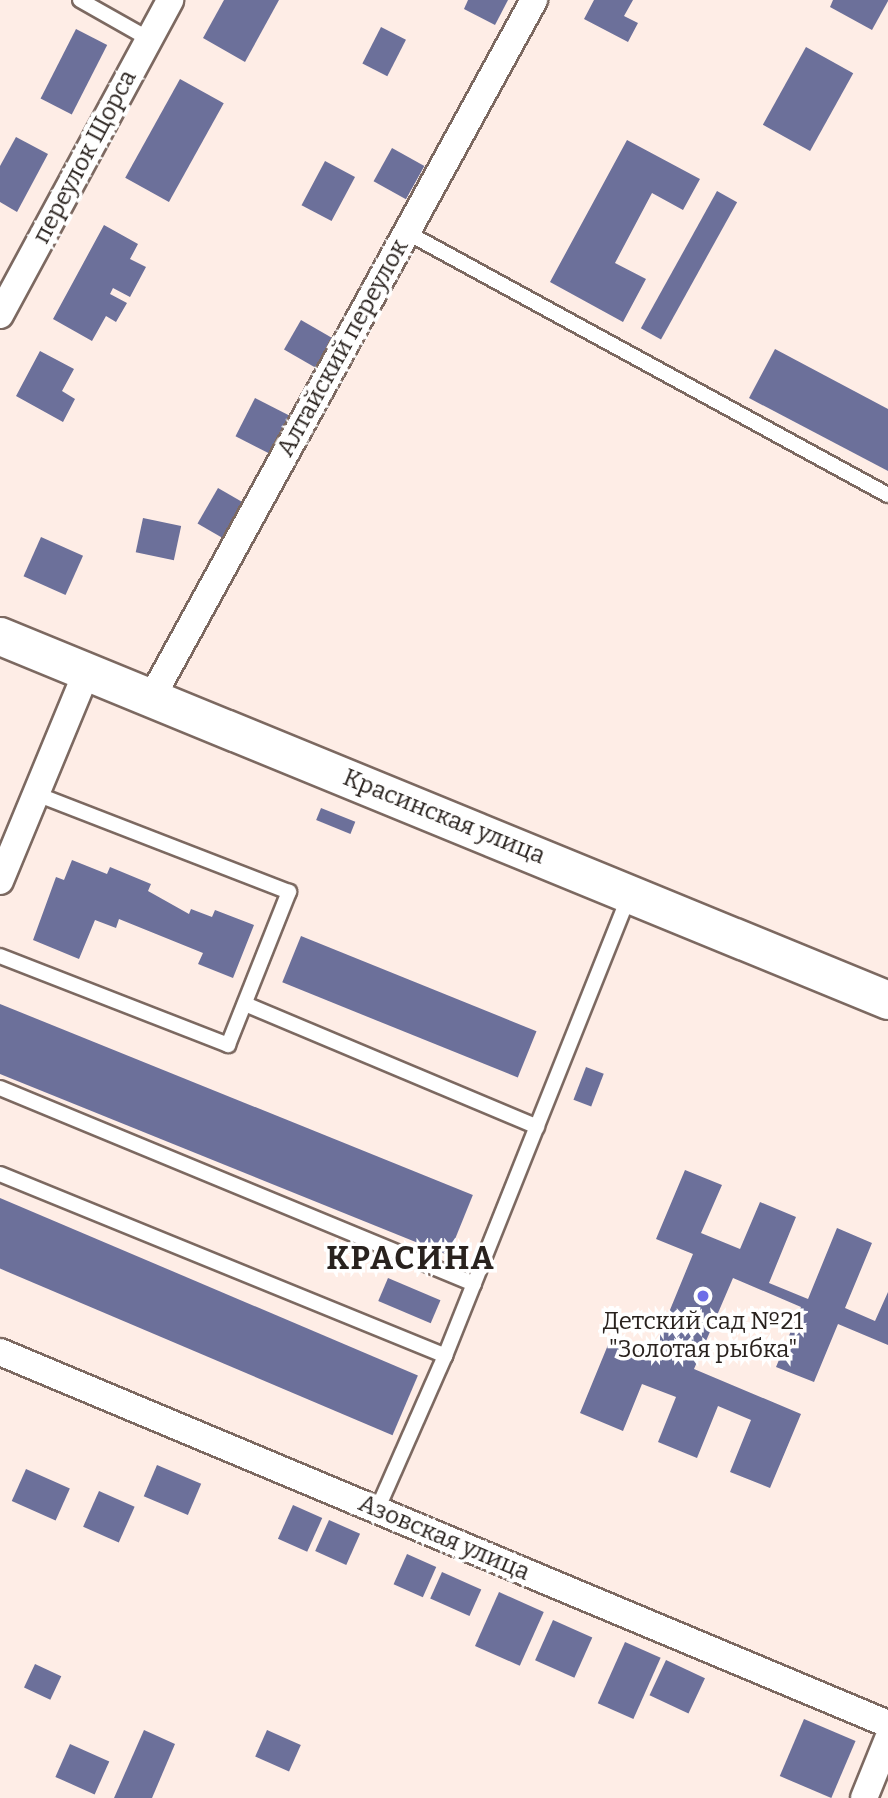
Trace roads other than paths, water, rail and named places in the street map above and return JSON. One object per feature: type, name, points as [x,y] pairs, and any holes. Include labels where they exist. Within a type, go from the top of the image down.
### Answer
[{"type":"main road","name":"Красинская улица","points":[[0,636],[888,1000]]},
{"type":"street","name":"переулок Щорса","points":[[0,315],[170,0]]},
{"type":"street","name":"Алтайский переулок","points":[[152,697],[534,0]]},
{"type":"street","points":[[2,872],[87,671]]},
{"type":"street","name":"Азовская улица","points":[[0,1352],[888,1724]]},
{"type":"street","points":[[864,1798],[888,1739]]},
{"type":"lane","points":[[80,0],[149,39]]},
{"type":"lane","points":[[406,232],[888,495]]},
{"type":"lane","points":[[0,956],[228,1045],[289,892],[36,794]]},
{"type":"lane","points":[[377,1510],[445,1356],[630,893]]},
{"type":"lane","points":[[245,1004],[537,1127]]},
{"type":"lane","points":[[0,1088],[474,1284]]},
{"type":"lane","points":[[0,1174],[445,1356]]},
{"type":"place","name":"Детский сад №21 \"Золотая рыбка\"","points":[[703,1296]]},
{"type":"district","name":"КРАСИНА","points":[[411,1258]]}]
